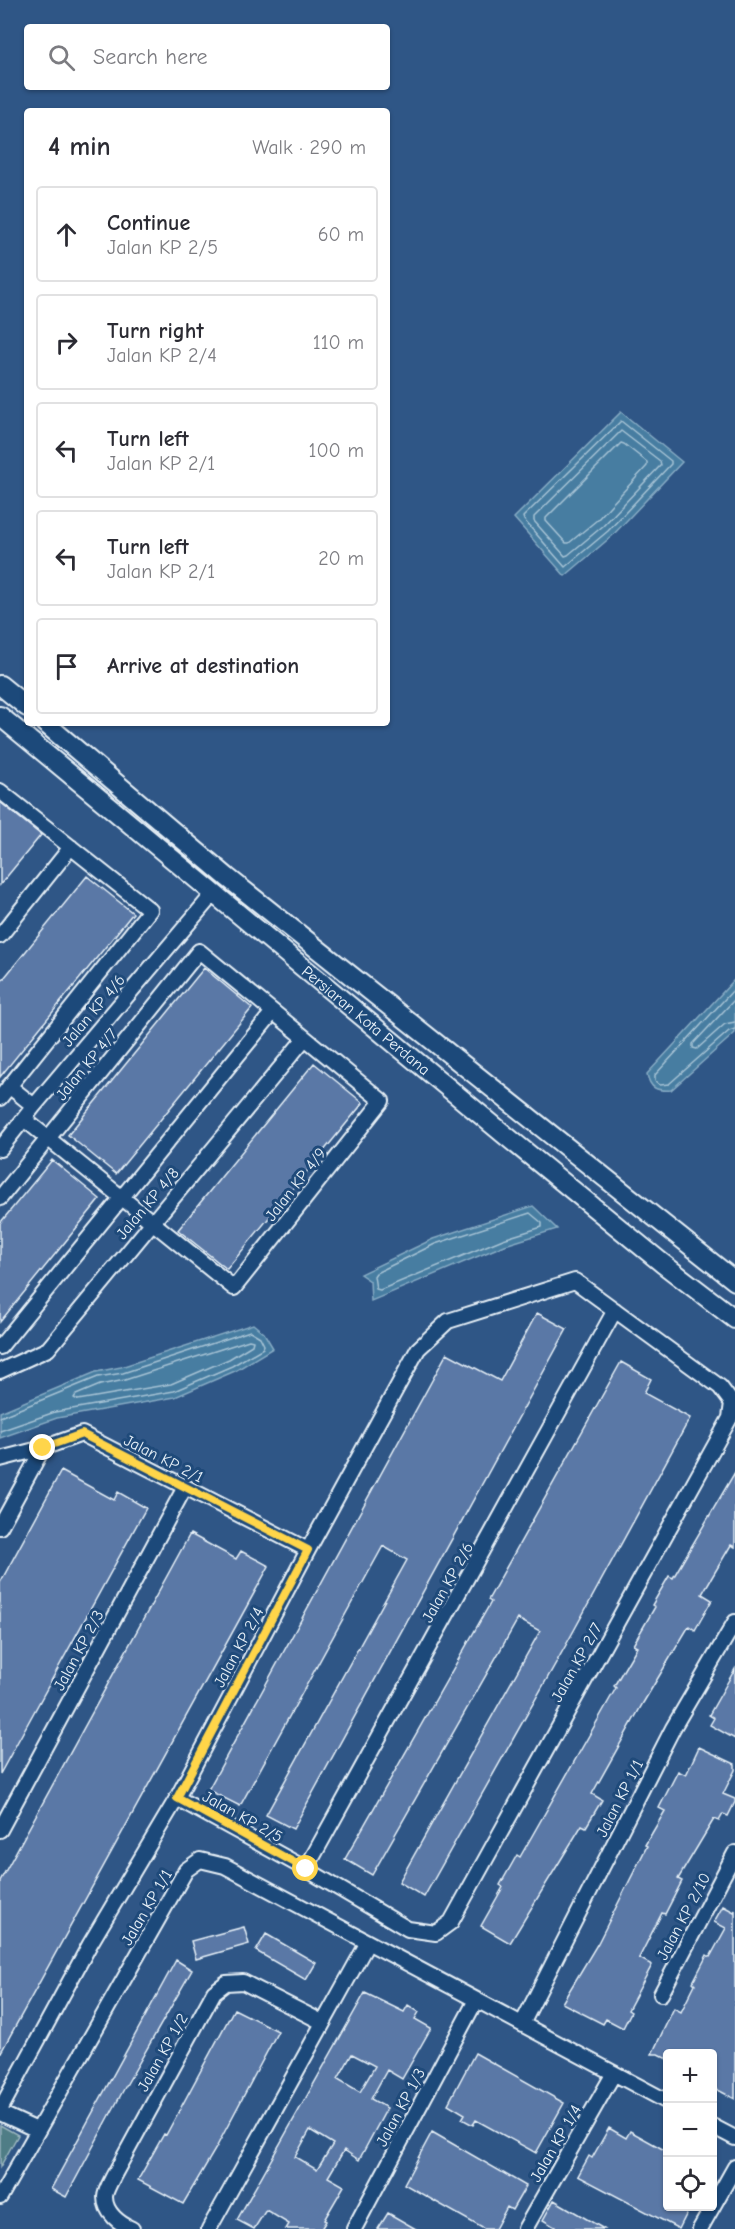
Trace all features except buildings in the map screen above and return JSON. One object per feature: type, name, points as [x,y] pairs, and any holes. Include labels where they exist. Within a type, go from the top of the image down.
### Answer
[{"type":"street","points":[[0,685],[24,705]]},
{"type":"street","name":"Persiaran Kota Perdana","points":[[0,716],[505,1135],[735,1319]]},
{"type":"street","name":"Persiaran Kota Perdana","points":[[49,726],[227,877],[735,1281]]},
{"type":"street","points":[[0,791],[71,847],[0,936]]},
{"type":"street","name":"Jalan KP 4/6","points":[[0,1098],[150,910],[71,847]]},
{"type":"street","name":"Jalan KP 4/6","points":[[0,1149],[214,893]]},
{"type":"street","name":"Jalan KP 4/7","points":[[0,1198],[199,951],[273,1012]]},
{"type":"street","points":[[273,1012],[305,1038]]},
{"type":"street","name":"Jalan KP 4/8","points":[[0,1347],[273,1012]]},
{"type":"street","name":"Jalan KP 4/8","points":[[0,1371],[48,1349],[305,1038]]},
{"type":"street","name":"Jalan KP 4/9","points":[[153,1223],[234,1288],[382,1101],[305,1038]]},
{"type":"street","points":[[9,1086],[34,1106]]},
{"type":"street","points":[[24,1119],[153,1223]]},
{"type":"street","name":"Jalan KP 2/4","points":[[0,2111],[90,1944],[177,1798],[308,1550],[418,1349],[448,1321],[575,1281],[615,1310]]},
{"type":"street","name":"Jalan KP 2/7","points":[[451,1922],[730,1418],[732,1403],[720,1387],[615,1310]]},
{"type":"street","name":"Jalan KP 2/6","points":[[306,1869],[615,1310]]},
{"type":"street","name":"Jalan KP 2/1","points":[[0,1459],[43,1448],[82,1434],[308,1550]]},
{"type":"street","points":[[0,1527],[43,1448]]},
{"type":"street","name":"Jalan KP 2/3","points":[[0,1830],[185,1487]]},
{"type":"street","name":"Jalan KP 1/1","points":[[522,2024],[673,1728],[735,1622]]},
{"type":"street","name":"Jalan KP 2/5","points":[[177,1798],[306,1869],[408,1929],[436,1933],[451,1922]]},
{"type":"street","name":"Jalan KP 2/10","points":[[661,1994],[735,1853]]},
{"type":"street","name":"Jalan KP 1/1","points":[[0,2197],[186,1870],[200,1860],[225,1866],[663,2099]]},
{"type":"street","points":[[209,2229],[368,1942]]},
{"type":"street","name":"Jalan KP 1/2","points":[[132,2229],[115,2218],[108,2210],[105,2197],[114,2175],[214,1992],[226,1983],[243,1982],[322,2022]]},
{"type":"street","name":"Jalan KP 1/3","points":[[354,2229],[476,2000]]},
{"type":"street","name":"Jalan KP 1/4","points":[[525,2229],[614,2073]]},
{"type":"street","points":[[0,2111],[37,2130]]},
{"type":"street","points":[[717,2129],[735,2138]]},
{"type":"street","points":[[700,2229],[735,2167]]},
{"type":"green space","points":[[0,2125],[18,2135],[0,2167]]},
{"type":"water","points":[[621,412],[682,462],[612,536],[565,576],[514,518]]},
{"type":"water","points":[[735,979],[735,1033],[671,1090],[662,1090],[652,1086],[647,1074]]},
{"type":"water","points":[[533,1206],[557,1229],[505,1245],[371,1301],[370,1281],[360,1274],[433,1239]]},
{"type":"water","points":[[253,1324],[264,1333],[273,1348],[235,1371],[175,1397],[57,1418],[0,1438],[0,1412],[96,1372],[121,1367]]},
{"type":"route","points":[[43,1448],[82,1434],[308,1550],[177,1798],[306,1869]]}]
